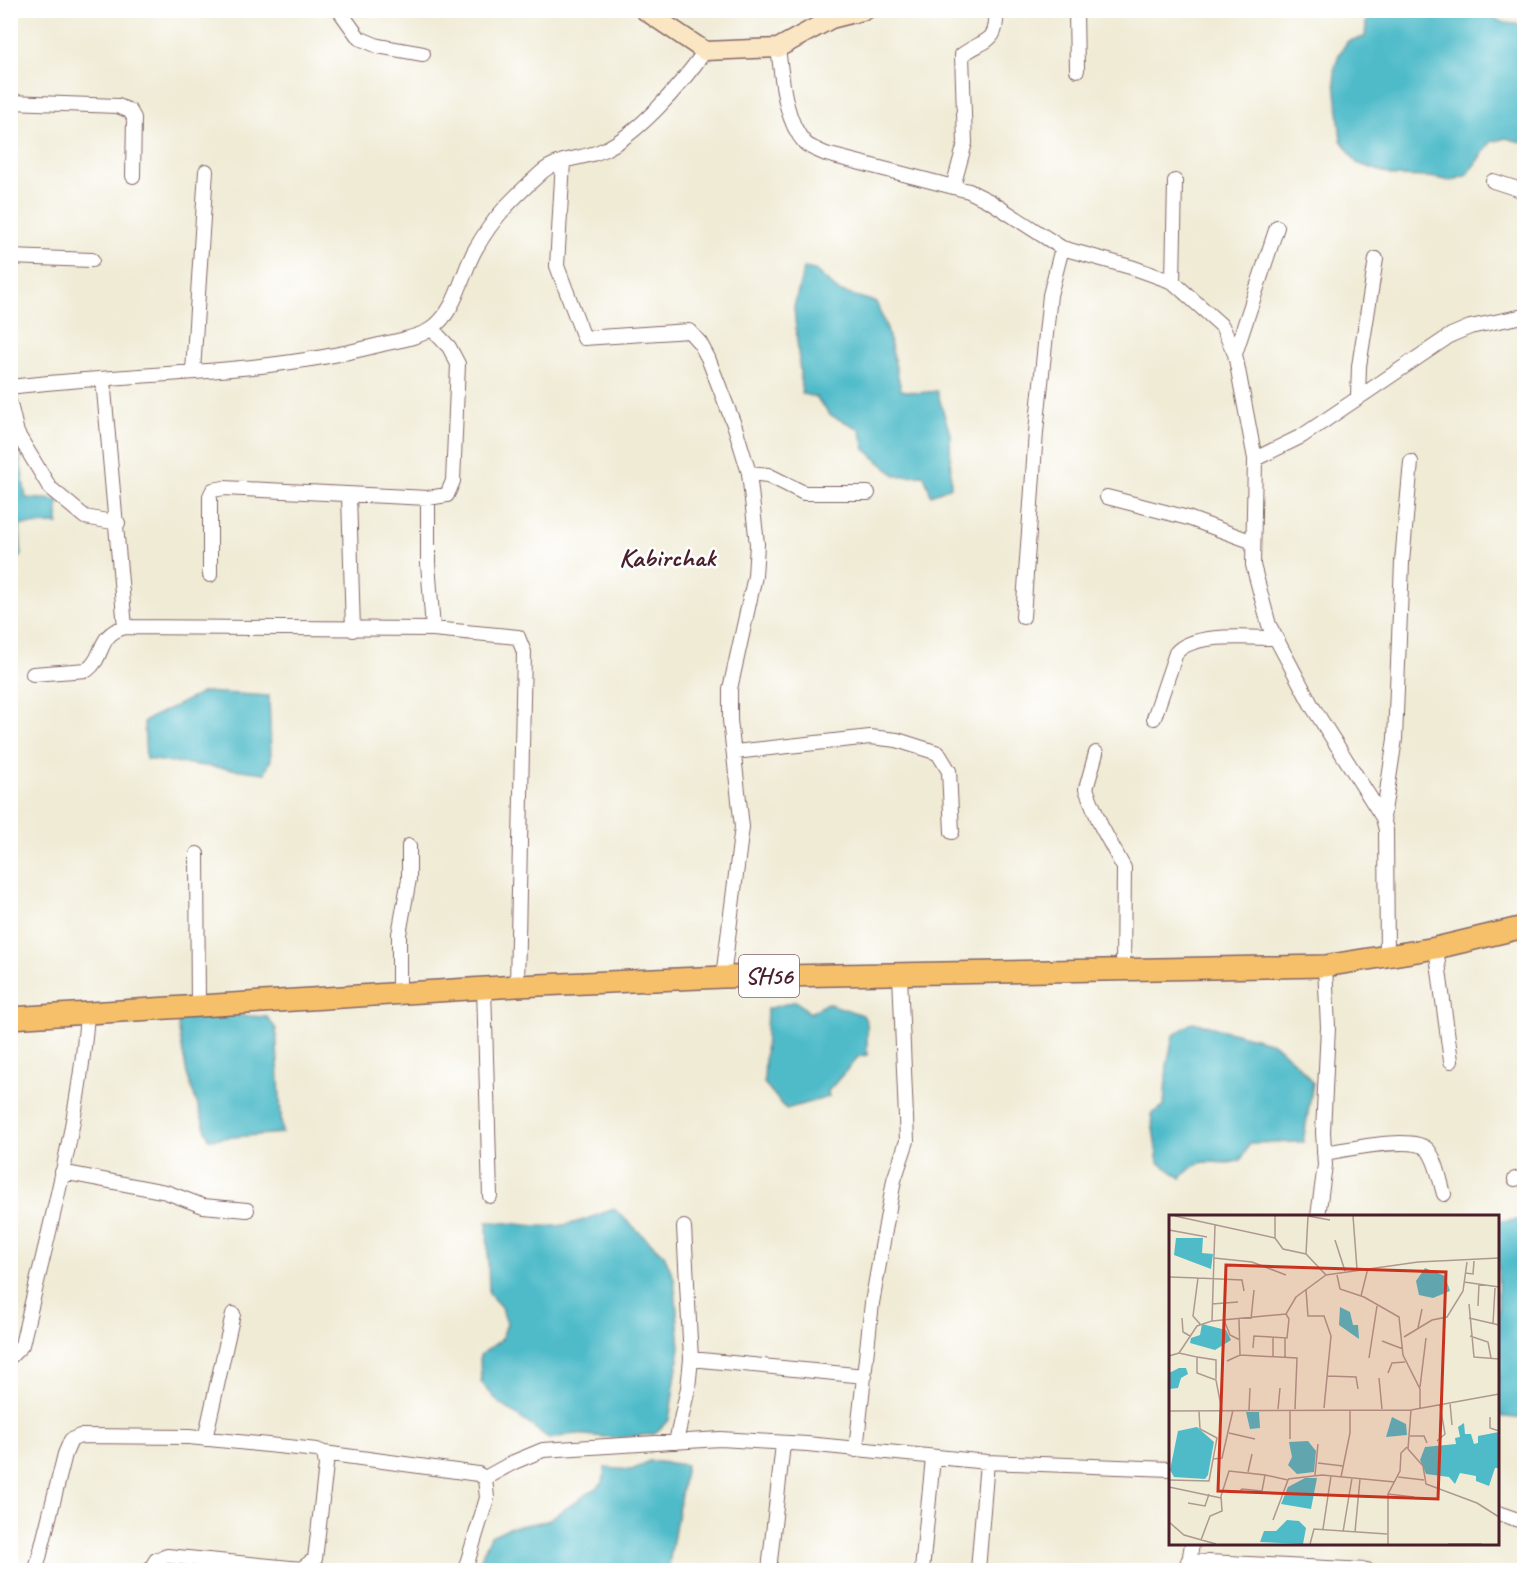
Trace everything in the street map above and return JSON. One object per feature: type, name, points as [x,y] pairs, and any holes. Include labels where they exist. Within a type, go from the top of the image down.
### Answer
[{"type":"main road","points":[[644,10],[705,51],[778,48],[829,15],[866,10]]},
{"type":"main road","name":"SH56","points":[[10,1018],[517,986],[723,977],[1324,966],[1436,948],[1524,927]]},
{"type":"street","points":[[339,10],[359,38],[378,46],[423,54]]},
{"type":"street","points":[[953,187],[965,143],[962,55],[992,39],[995,33],[996,10]]},
{"type":"street","points":[[1076,10],[1077,70]]},
{"type":"street","points":[[778,48],[785,93],[794,125],[806,143],[826,154],[953,187],[991,202],[1062,248],[1134,268],[1173,282],[1222,326],[1235,354],[1255,459],[1252,565],[1257,589],[1275,638],[1317,715],[1383,818],[1386,830],[1387,957]]},
{"type":"street","points":[[10,387],[292,364],[365,349],[432,329],[449,308],[474,252],[500,210],[545,169],[563,161],[602,151],[619,141],[669,96],[705,51]]},
{"type":"street","points":[[10,102],[118,106],[130,111],[134,118],[133,176]]},
{"type":"street","points":[[563,161],[557,266],[584,338],[689,331],[695,335],[708,358],[724,398],[749,473],[758,559],[730,689],[742,826],[723,977]]},
{"type":"street","points":[[193,371],[206,171]]},
{"type":"street","points":[[1173,282],[1175,181]]},
{"type":"street","points":[[1493,181],[1524,191]]},
{"type":"street","points":[[1235,354],[1277,227]]},
{"type":"street","points":[[1023,617],[1036,432],[1050,295],[1062,248]]},
{"type":"street","points":[[10,257],[92,260]]},
{"type":"street","points":[[1358,397],[1359,366],[1376,259]]},
{"type":"street","points":[[1255,459],[1302,436],[1451,335],[1470,327],[1524,316]]},
{"type":"street","points":[[210,575],[210,496],[213,490],[224,488],[428,498],[447,495],[451,489],[458,364],[448,347],[432,329]]},
{"type":"street","points":[[103,379],[126,627]]},
{"type":"street","points":[[10,404],[17,433],[50,488],[85,517],[118,523]]},
{"type":"street","points":[[1383,818],[1395,740],[1401,562],[1411,462]]},
{"type":"street","points":[[749,473],[777,478],[804,493],[868,493]]},
{"type":"street","points":[[349,495],[353,630]]},
{"type":"street","points":[[1107,497],[1188,518],[1253,542]]},
{"type":"street","points":[[428,498],[428,563],[433,629]]},
{"type":"street","points":[[33,674],[87,670],[94,665],[107,636],[126,627],[433,629],[518,636],[524,652],[523,755],[517,865],[517,986]]},
{"type":"street","points":[[1154,718],[1176,653],[1182,645],[1199,640],[1275,638]]},
{"type":"street","points":[[735,752],[870,737],[897,740],[938,753],[949,771],[952,832]]},
{"type":"street","points":[[1096,753],[1086,789],[1101,826],[1124,868],[1124,970]]},
{"type":"street","points":[[399,993],[399,934],[409,879],[409,846]]},
{"type":"street","points":[[197,854],[198,1006]]},
{"type":"street","points":[[1436,948],[1450,1061]]},
{"type":"street","points":[[1318,1215],[1324,1152],[1328,1027],[1324,966]]},
{"type":"street","points":[[856,1450],[872,1303],[894,1179],[907,1141],[900,975]]},
{"type":"street","points":[[484,988],[490,1196]]},
{"type":"street","points":[[10,1357],[22,1345],[62,1172],[83,1071],[87,1014]]},
{"type":"street","points":[[1324,1152],[1406,1142],[1422,1145],[1433,1158],[1444,1194]]},
{"type":"street","points":[[62,1172],[166,1192],[204,1206],[247,1210]]},
{"type":"street","points":[[675,1442],[688,1388],[691,1359],[684,1227]]},
{"type":"street","points":[[205,1439],[233,1314]]},
{"type":"street","points":[[691,1359],[865,1376]]},
{"type":"street","points":[[36,1570],[65,1454],[72,1440],[80,1436],[205,1439],[413,1463],[477,1474],[485,1478]]},
{"type":"street","points":[[485,1478],[514,1462],[543,1450],[720,1439],[987,1462],[1169,1469]]},
{"type":"street","points":[[769,1570],[783,1444]]},
{"type":"street","points":[[150,1570],[156,1560],[167,1556],[301,1569],[309,1565],[315,1559],[326,1465],[324,1453]]},
{"type":"street","points":[[922,1570],[933,1458]]},
{"type":"street","points":[[978,1570],[987,1462]]},
{"type":"street","points":[[465,1570],[487,1498],[485,1478]]},
{"type":"street","points":[[1499,1514],[1524,1522]]},
{"type":"street","points":[[1192,1545],[1188,1566],[1367,1570]]},
{"type":"water","points":[[1367,11],[1488,11],[1499,21],[1524,24],[1524,139],[1521,142],[1506,138],[1491,142],[1467,175],[1451,181],[1430,177],[1394,176],[1357,163],[1341,140],[1334,71],[1339,54],[1348,41],[1365,37]]},
{"type":"water","points":[[804,268],[815,270],[838,291],[876,302],[887,329],[901,390],[918,393],[937,391],[950,434],[951,487],[931,495],[924,475],[896,476],[865,449],[860,429],[830,415],[816,397],[802,394],[794,307]]},
{"type":"water","points":[[11,454],[19,454],[26,498],[58,500],[58,524],[20,525],[21,556],[11,563]]},
{"type":"water","points":[[204,692],[269,696],[271,759],[265,773],[146,759],[144,721]]},
{"type":"water","points":[[796,1001],[810,1013],[827,1003],[863,1015],[867,1023],[867,1055],[859,1056],[828,1091],[829,1097],[786,1109],[764,1083],[767,1009]]},
{"type":"water","points":[[206,1007],[226,1015],[267,1017],[276,1029],[282,1133],[209,1139],[187,1074],[178,1025],[185,1011]]},
{"type":"water","points":[[1193,1022],[1273,1043],[1299,1066],[1313,1083],[1303,1142],[1250,1143],[1241,1160],[1197,1164],[1181,1178],[1158,1162],[1151,1114],[1164,1106],[1167,1066],[1173,1036]]},
{"type":"water","points":[[614,1209],[664,1255],[674,1278],[680,1347],[669,1420],[654,1434],[616,1438],[574,1434],[550,1439],[498,1402],[481,1382],[480,1355],[502,1339],[507,1323],[501,1307],[489,1294],[487,1222],[537,1226],[562,1225],[585,1220]]},
{"type":"water","points":[[1524,1220],[1524,1419],[1499,1416],[1499,1221]]},
{"type":"water","points":[[649,1461],[686,1465],[668,1570],[476,1570],[491,1536],[508,1528],[547,1521],[603,1483],[605,1468],[632,1470]]},
{"type":"district","name":"Kabirchak","points":[[667,557]]}]
